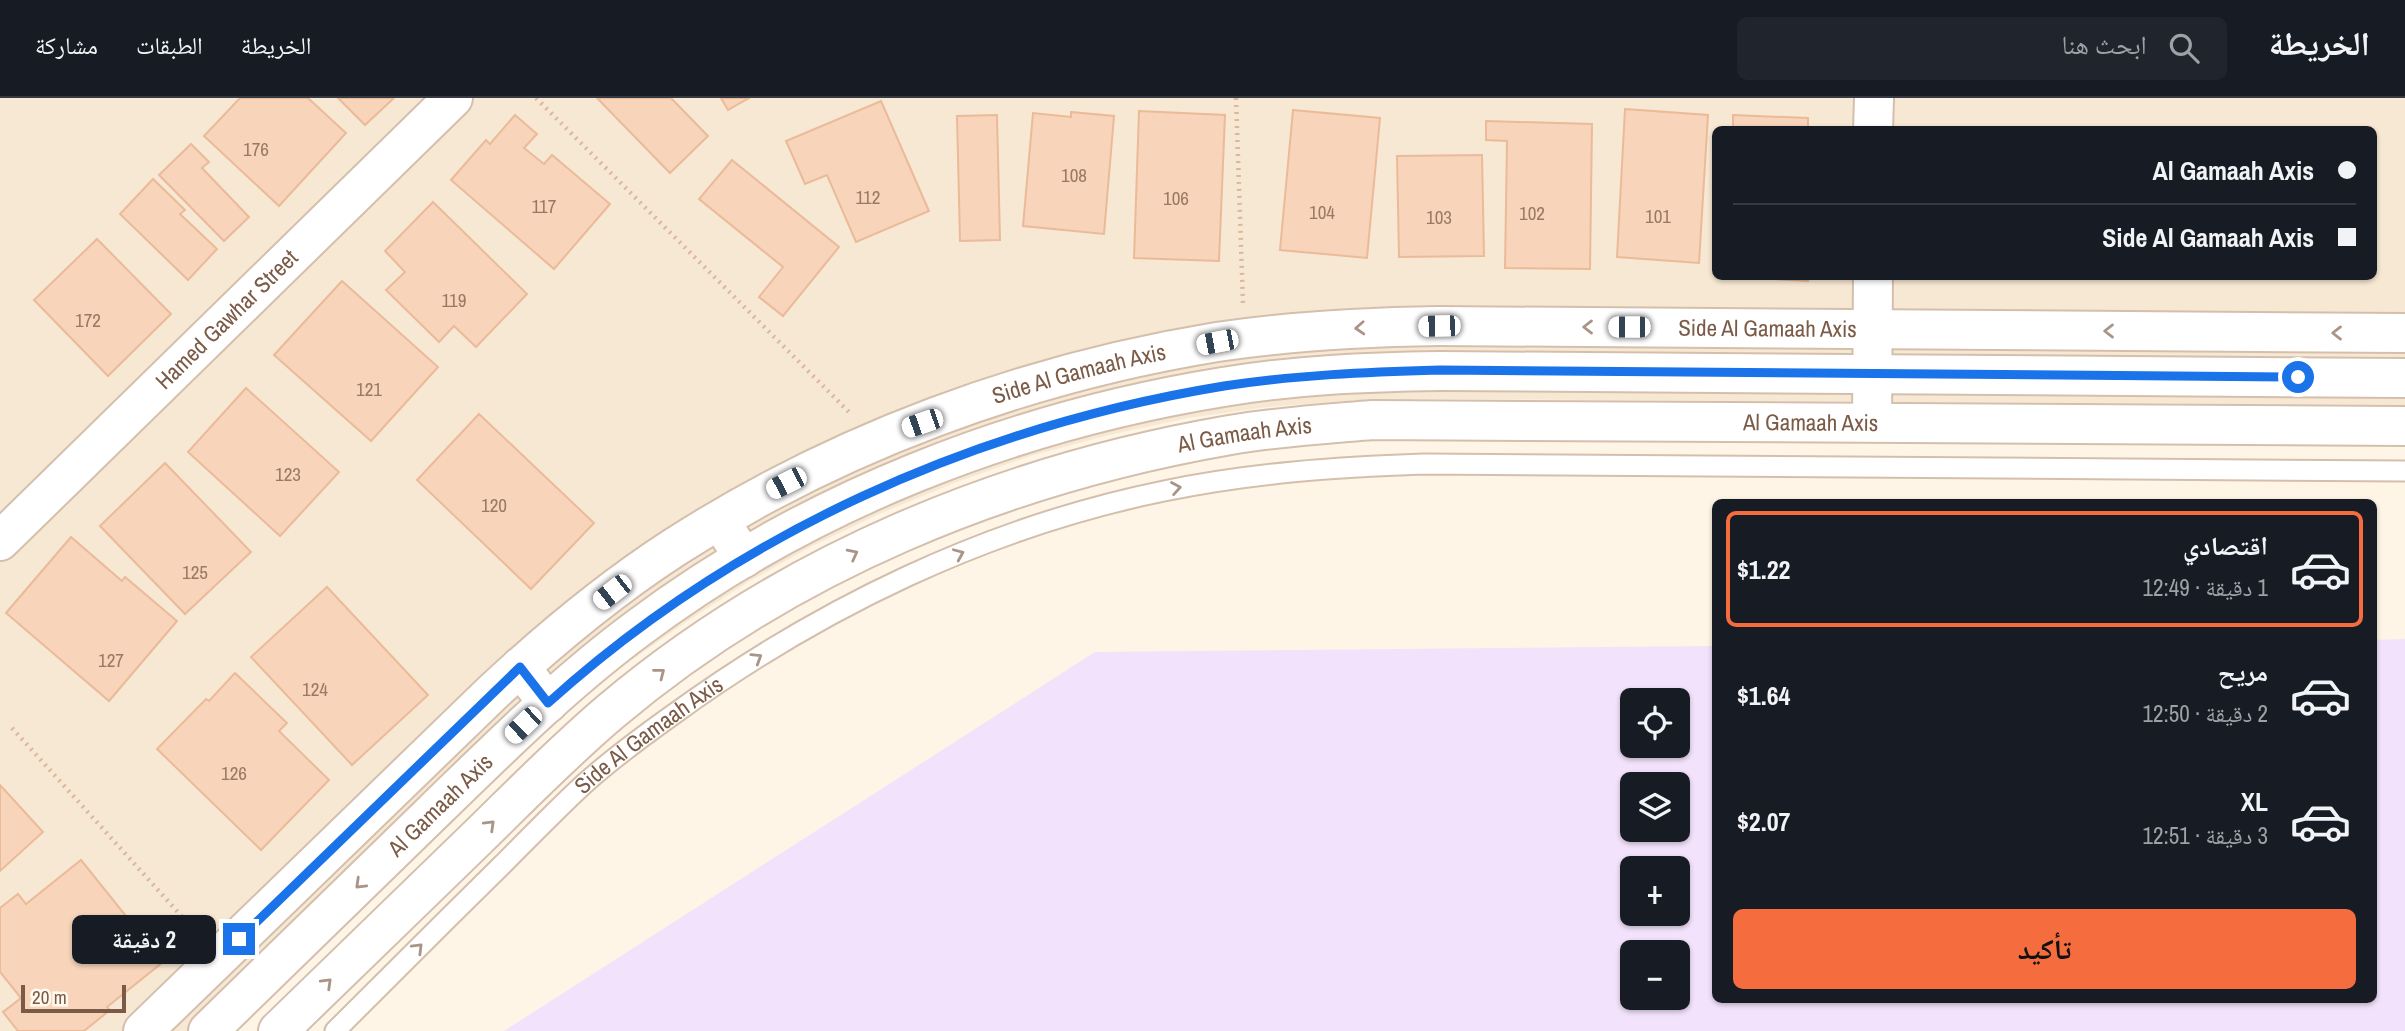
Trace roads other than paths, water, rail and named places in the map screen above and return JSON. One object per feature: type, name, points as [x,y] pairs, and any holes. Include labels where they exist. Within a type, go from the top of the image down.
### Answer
[{"type":"street","name":"Hamed Gawhar Street","points":[[0,541],[453,98]]},
{"type":"street","points":[[1873,126],[1874,98]]},
{"type":"street","points":[[1872,422],[1873,280]]},
{"type":"street","name":"Side Al Gamaah Axis","points":[[143,1031],[520,667],[612,592],[675,547],[748,503],[824,464],[982,401],[1058,377],[1137,358],[1244,339],[1366,327],[2405,333]]},
{"type":"street","name":"Al Gamaah Axis","points":[[208,1031],[579,674],[700,585],[844,504],[919,471],[996,444],[1109,410],[1225,386],[1297,377],[1440,370],[2405,378]]},
{"type":"street","name":"Al Gamaah Axis","points":[[278,1031],[556,761],[658,674],[727,625],[795,584],[865,548],[938,516],[1084,467],[1233,434],[1372,420],[2405,426]]},
{"type":"street","points":[[720,521],[744,558]]},
{"type":"street","points":[[520,667],[548,703]]},
{"type":"lane","name":"Side Al Gamaah Axis","points":[[335,1031],[584,783],[697,697],[805,630],[905,578],[994,540],[1102,505],[1227,480],[1358,466],[1424,464],[2405,471]]}]
